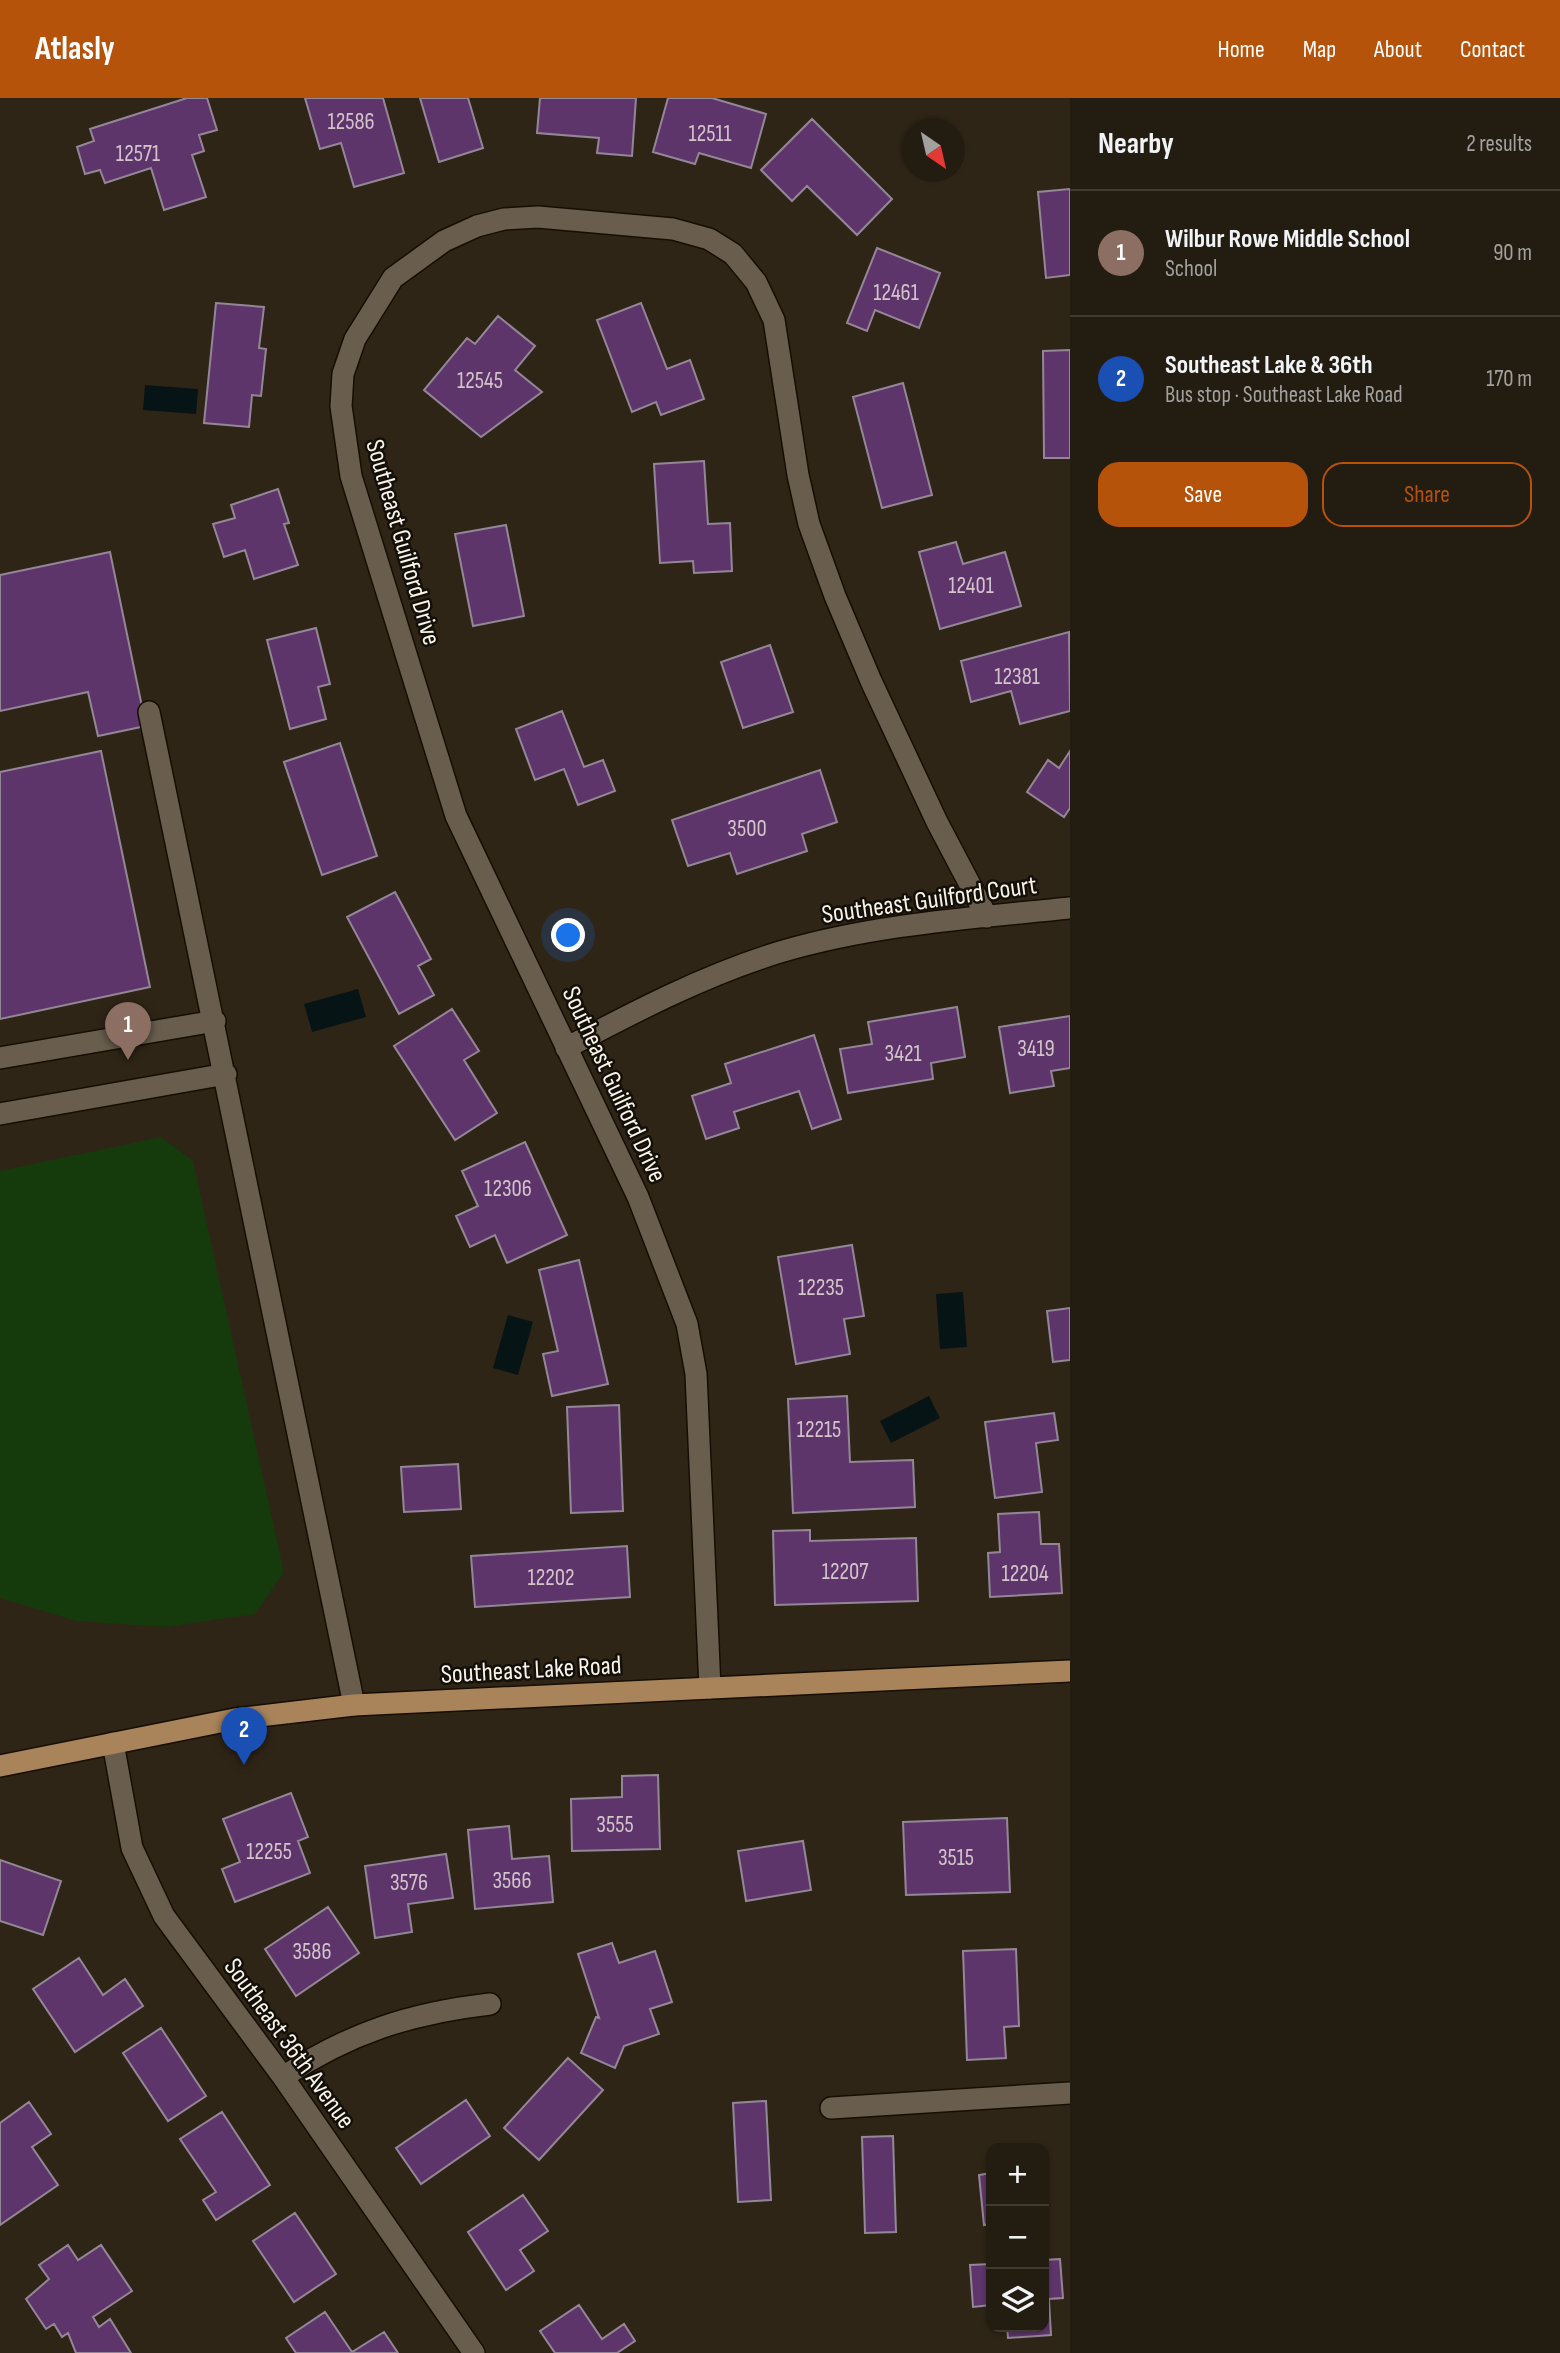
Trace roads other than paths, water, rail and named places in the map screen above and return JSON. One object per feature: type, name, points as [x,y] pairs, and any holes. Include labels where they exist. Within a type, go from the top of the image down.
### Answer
[{"type":"main road","name":"Southeast Lake Road","points":[[0,1766],[235,1719],[354,1705],[1070,1671]]},
{"type":"street","name":"Southeast Guilford Drive","points":[[710,1688],[696,1374],[687,1324],[638,1198],[456,816],[351,476],[341,406],[343,374],[355,339],[393,278],[435,246],[477,226],[504,219],[538,217],[673,229],[709,239],[733,254],[756,282],[774,320],[798,475],[809,524],[835,596],[870,681],[937,822],[987,917]]},
{"type":"street","points":[[149,712],[226,1074],[354,1705]]},
{"type":"street","name":"Southeast Guilford Court","points":[[566,1048],[651,1003],[782,952],[877,929],[1070,908]]},
{"type":"street","points":[[0,1058],[215,1021]]},
{"type":"street","points":[[0,1114],[226,1074]]},
{"type":"street","name":"Southeast 36th Avenue","points":[[113,1743],[124,1819],[145,1881],[163,1916],[283,2077],[474,2353]]},
{"type":"street","points":[[283,2077],[323,2050],[372,2029],[440,2010],[490,2004]]},
{"type":"street","points":[[831,2108],[1070,2093]]},
{"type":"place","name":"Wilbur Rowe Middle School","points":[[128,1060]]},
{"type":"place","name":"Southeast Lake & 36th","points":[[244,1765]]}]
